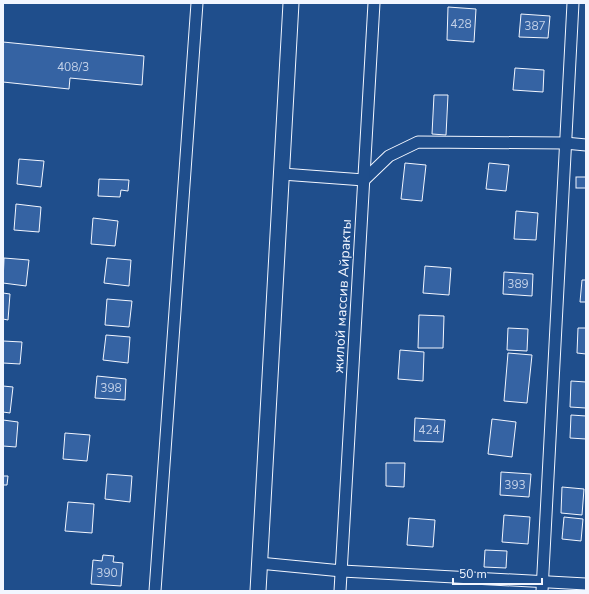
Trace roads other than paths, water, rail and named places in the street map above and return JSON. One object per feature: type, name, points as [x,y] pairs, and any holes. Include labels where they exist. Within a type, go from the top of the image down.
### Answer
[{"type":"main road","points":[[258,591],[291,3]]},
{"type":"street","points":[[155,591],[197,3]]},
{"type":"street","name":"жилой массив Айракты","points":[[340,591],[374,3]]},
{"type":"street","points":[[542,586],[573,3]]},
{"type":"street","points":[[282,174],[364,180],[389,156],[418,142],[565,143],[586,145]]},
{"type":"street","points":[[259,563],[342,571],[542,586],[586,584]]}]
